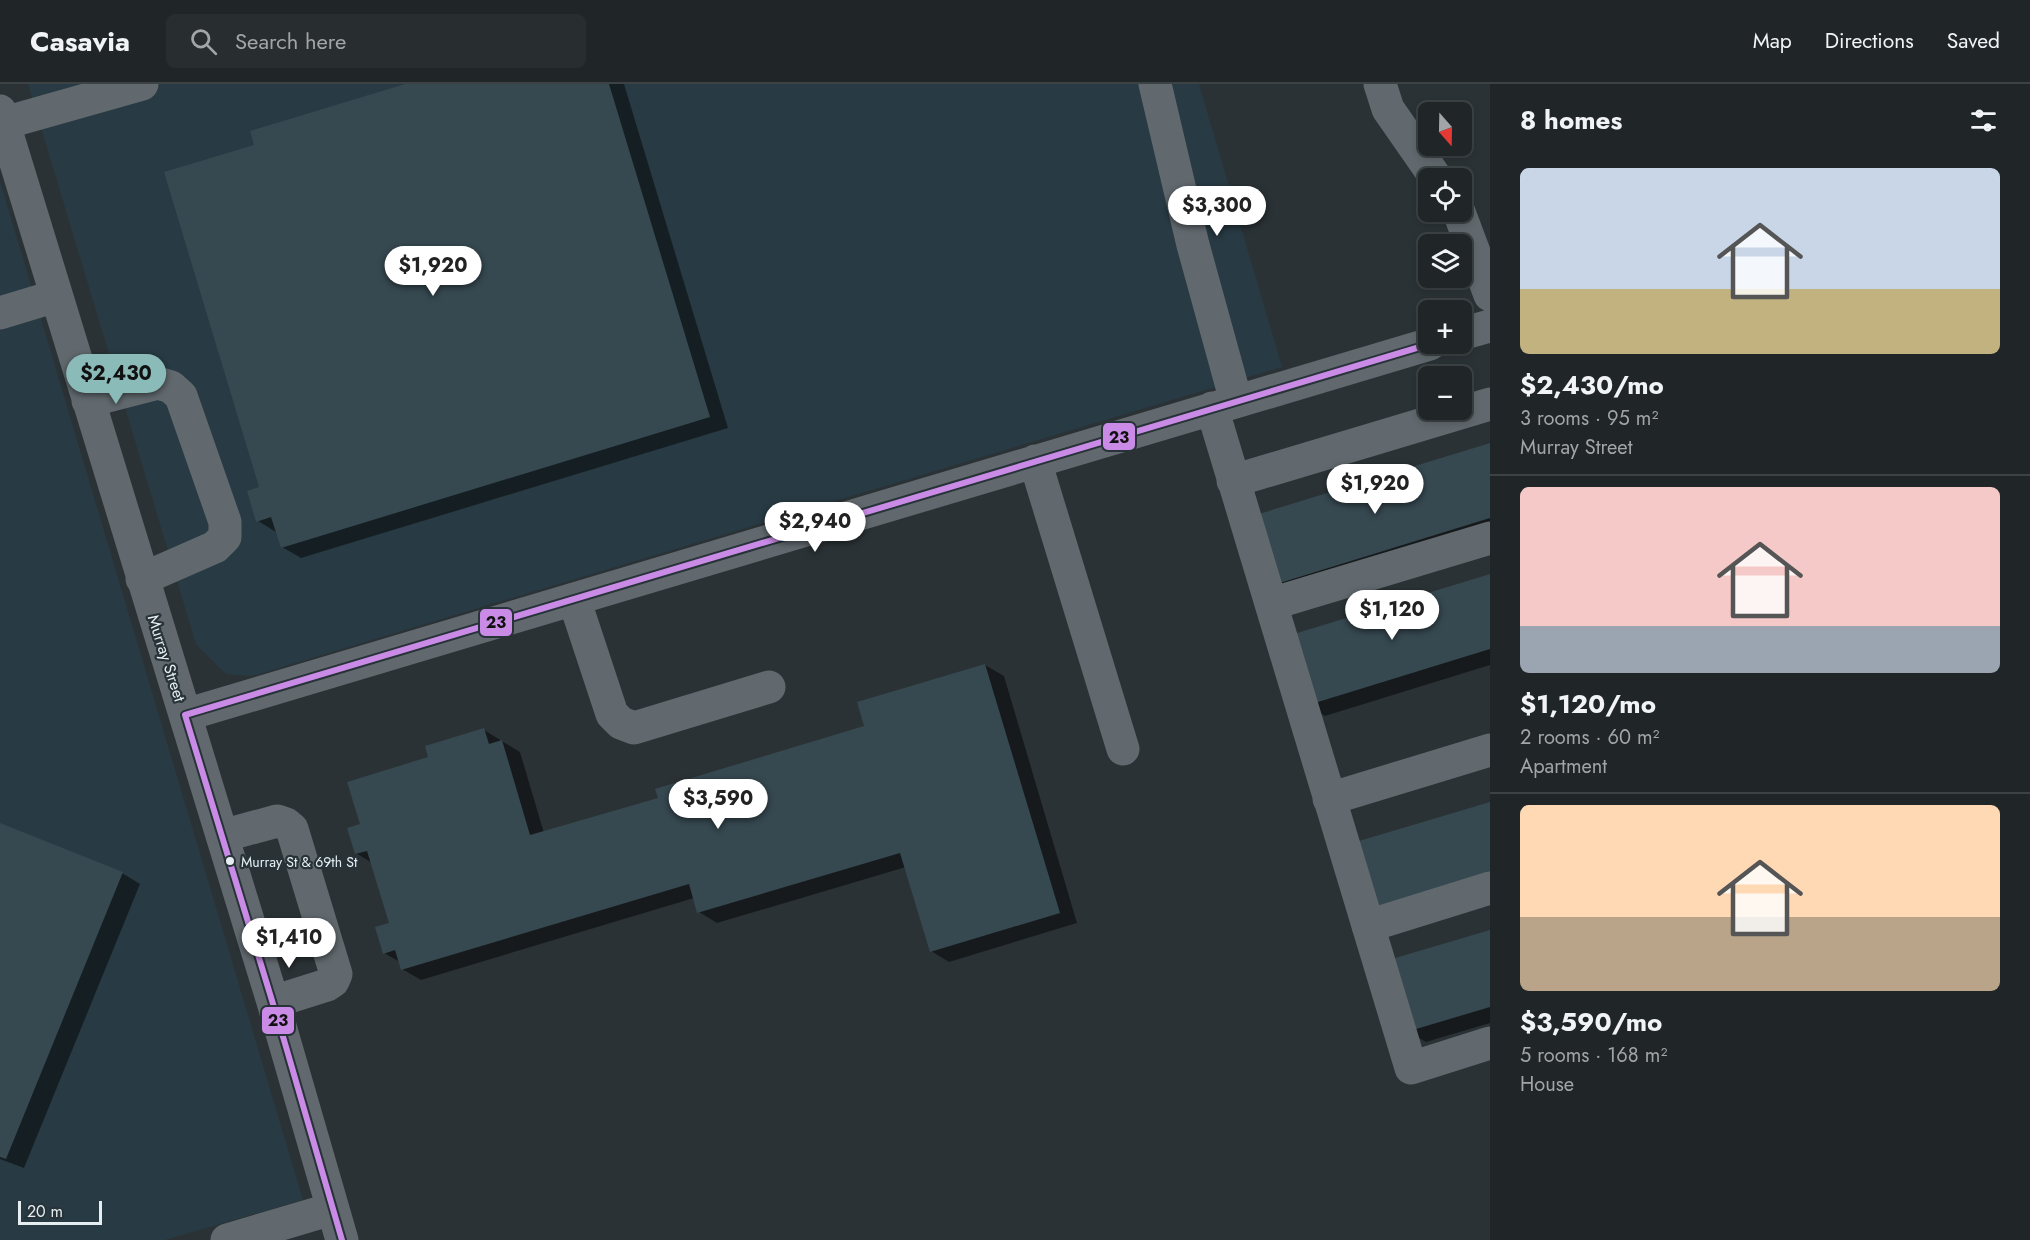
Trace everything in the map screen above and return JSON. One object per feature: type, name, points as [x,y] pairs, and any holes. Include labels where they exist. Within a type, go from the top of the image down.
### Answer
[{"type":"street","points":[[2,117],[142,84]]},
{"type":"street","points":[[1155,84],[1193,245],[1224,405],[1233,481],[1411,1068],[1490,1043]]},
{"type":"street","points":[[1380,84],[1389,109],[1429,168]]},
{"type":"street","name":"Murray Street","points":[[2,117],[273,1002],[342,1240]]},
{"type":"street","points":[[1464,222],[1484,259],[1490,295]]},
{"type":"street","points":[[0,313],[56,296]]},
{"type":"street","points":[[1472,331],[1490,326]]},
{"type":"street","points":[[185,715],[1418,348]]},
{"type":"street","points":[[88,401],[158,383],[171,387],[181,396],[225,522],[225,537],[215,547],[142,579]]},
{"type":"street","points":[[1233,481],[1490,404]]},
{"type":"street","points":[[1035,461],[1123,749]]},
{"type":"street","points":[[1271,604],[1490,538]]},
{"type":"street","points":[[574,599],[612,714],[621,723],[634,728],[769,687]]},
{"type":"street","points":[[1329,799],[1490,750]]},
{"type":"street","points":[[222,836],[277,821],[292,829],[296,840],[336,974],[333,981],[327,985],[273,1002]]},
{"type":"street","points":[[1368,926],[1490,888]]},
{"type":"street","points":[[227,1240],[332,1209]]},
{"type":"shaded area","points":[[28,84],[1199,84],[1282,367],[252,676],[226,674],[196,644]]},
{"type":"shaded area","points":[[0,181],[303,1200],[165,1240],[0,1240]]},
{"type":"building","points":[[405,84],[609,84],[710,417],[281,548],[271,517],[256,522],[247,491],[259,487],[164,172],[254,145],[250,131]]},
{"type":"building","points":[[1490,443],[1490,518],[1270,586],[1249,517]]},
{"type":"building","points":[[1490,574],[1490,649],[1305,706],[1284,637]]},
{"type":"building","points":[[985,664],[1060,913],[930,952],[900,853],[697,913],[689,884],[401,970],[395,950],[383,954],[375,927],[389,923],[367,851],[355,854],[347,828],[360,824],[347,782],[428,757],[425,746],[484,728],[489,744],[502,740],[530,835],[658,798],[655,789],[864,726],[857,702]]},
{"type":"building","points":[[1490,802],[1490,876],[1370,911],[1349,844]]},
{"type":"building","points":[[0,823],[123,872],[6,1159],[0,1157]]},
{"type":"building","points":[[1490,930],[1490,1007],[1406,1032],[1385,961]]},
{"type":"transit line","name":"23","points":[[185,715],[1418,348]]},
{"type":"transit line","name":"23","points":[[185,715],[342,1240]]},
{"type":"place","name":"Murray St & 69th St","points":[[230,861]]}]
